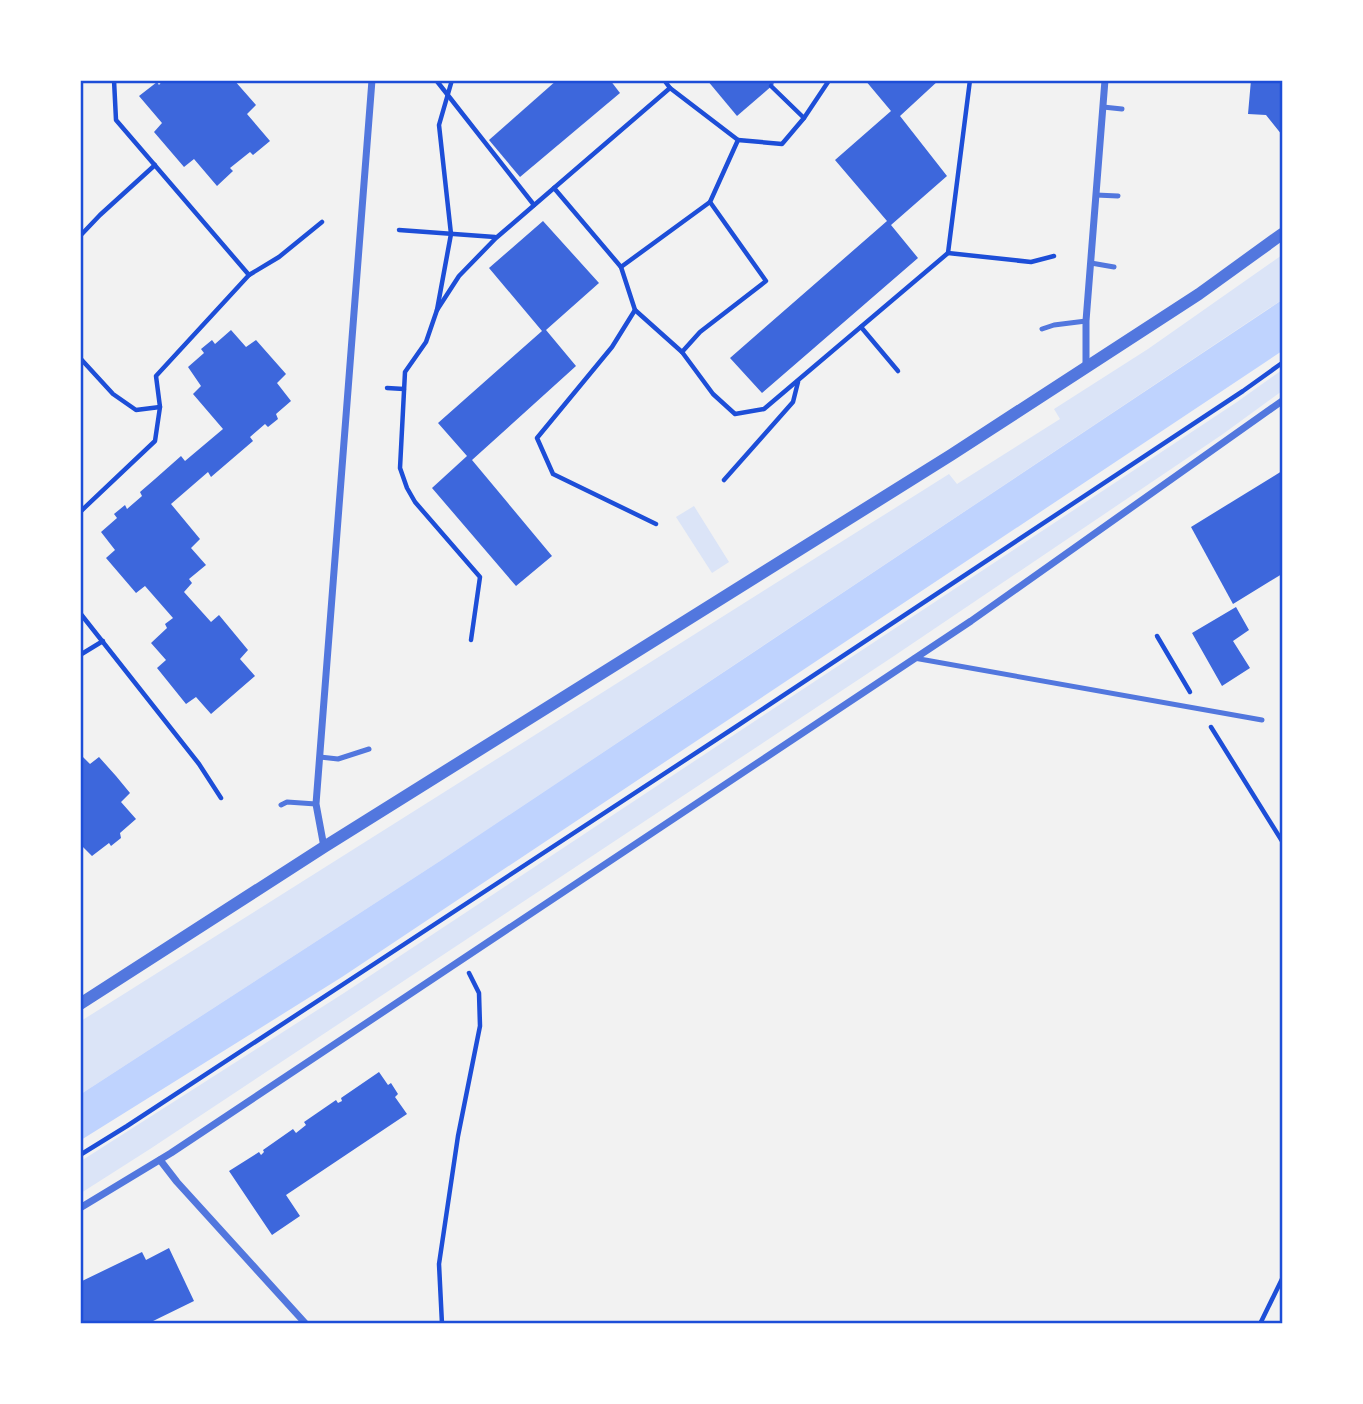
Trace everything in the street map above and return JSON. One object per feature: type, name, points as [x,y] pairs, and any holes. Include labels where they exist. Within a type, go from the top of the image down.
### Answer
[{"type":"street","points":[[324,847],[316,804],[372,80]]},
{"type":"street","points":[[1086,368],[1086,321],[1105,80]]},
{"type":"street","points":[[80,1004],[324,847],[927,470],[1199,294],[1283,234]]},
{"type":"street","points":[[80,1208],[160,1160],[971,621],[1283,401]]},
{"type":"street","points":[[160,1160],[306,1324]]},
{"type":"lane","points":[[1103,107],[1122,109]]},
{"type":"lane","points":[[1096,195],[1118,196]]},
{"type":"lane","points":[[1091,264],[1114,267]]},
{"type":"lane","points":[[1042,329],[1086,321]]},
{"type":"lane","points":[[914,658],[1262,720]]},
{"type":"lane","points":[[320,757],[338,759],[369,749]]},
{"type":"lane","points":[[281,805],[288,802],[316,804]]},
{"type":"path","points":[[114,80],[116,120],[248,275]]},
{"type":"path","points":[[436,80],[534,205]]},
{"type":"path","points":[[452,80],[439,125],[451,234],[437,310],[426,342],[405,372],[400,468],[415,502],[480,577],[471,640]]},
{"type":"path","points":[[664,80],[670,88],[738,140],[782,144],[804,118],[827,80]]},
{"type":"path","points":[[554,188],[621,267],[635,310],[682,352],[713,394],[735,414],[764,409],[948,253],[970,80]]},
{"type":"path","points":[[771,86],[804,118]]},
{"type":"path","points":[[437,310],[459,276],[496,237],[670,88]]},
{"type":"path","points":[[621,267],[710,202],[738,140]]},
{"type":"path","points":[[80,236],[155,165]]},
{"type":"path","points":[[682,352],[700,332],[766,281],[710,202]]},
{"type":"path","points":[[80,512],[155,441],[160,407],[156,376],[248,275],[279,257],[322,222]]},
{"type":"path","points":[[399,230],[496,237]]},
{"type":"path","points":[[948,253],[1031,262],[1054,256]]},
{"type":"path","points":[[635,310],[612,347],[537,438],[553,474],[656,524]]},
{"type":"path","points":[[861,327],[898,371]]},
{"type":"path","points":[[80,359],[113,394],[136,410],[160,407]]},
{"type":"path","points":[[80,1155],[702,749],[1283,363]]},
{"type":"path","points":[[724,480],[793,402],[798,380]]},
{"type":"path","points":[[387,388],[404,389]]},
{"type":"path","points":[[80,613],[199,764],[221,798]]},
{"type":"path","points":[[1157,636],[1199,709],[1283,841]]},
{"type":"path","points":[[80,655],[103,641]]},
{"type":"path","points":[[443,1324],[439,1264],[458,1136],[480,1026],[479,993],[462,959]]},
{"type":"path","points":[[1260,1324],[1283,1279]]},
{"type":"shaded area","points":[[1282,255],[1282,300],[440,861],[81,1094],[81,1021],[949,474],[957,484],[1060,419],[1054,409],[1148,349]]},
{"type":"shaded area","points":[[1282,370],[1282,391],[1223,434],[894,656],[81,1193],[81,1161],[344,993]]},
{"type":"shaded area","points":[[694,506],[729,562],[712,573],[676,517]]},
{"type":"water","points":[[1282,300],[1282,351],[342,977],[81,1140],[81,1094],[440,861]]},
{"type":"building","points":[[163,80],[234,80],[256,105],[247,114],[270,141],[230,168],[233,171],[217,186],[194,159],[184,167],[154,132],[162,123],[139,96]]},
{"type":"building","points":[[557,80],[610,80],[620,93],[520,177],[489,140]]},
{"type":"building","points":[[707,80],[771,80],[774,84],[737,116]]},
{"type":"building","points":[[865,80],[939,80],[900,116],[947,176],[891,225],[918,258],[762,393],[730,358],[887,221],[835,160],[891,111]]},
{"type":"building","points":[[1251,80],[1282,80],[1282,135],[1266,115],[1248,114]]},
{"type":"building","points":[[543,221],[599,283],[546,330],[576,366],[472,460],[552,556],[516,586],[432,488],[467,456],[438,423],[542,331],[489,268]]},
{"type":"building","points":[[231,330],[246,347],[256,340],[286,374],[277,383],[291,401],[276,414],[278,419],[268,427],[265,424],[250,437],[253,441],[211,477],[208,472],[171,504],[200,539],[191,548],[206,565],[189,579],[192,583],[184,592],[211,622],[219,615],[248,650],[240,659],[255,676],[211,714],[196,697],[186,704],[157,668],[166,660],[151,643],[167,628],[165,624],[173,618],[145,586],[136,593],[106,558],[115,550],[101,532],[117,518],[114,514],[125,505],[127,509],[142,496],[140,492],[181,456],[185,461],[223,429],[193,394],[201,386],[188,367],[204,353],[201,349],[212,340],[215,344]]},
{"type":"building","points":[[1282,471],[1282,574],[1233,604],[1191,527]]},
{"type":"building","points":[[1236,607],[1249,630],[1233,641],[1250,668],[1222,686],[1192,633]]},
{"type":"building","points":[[80,754],[90,764],[99,757],[116,776],[130,793],[121,802],[136,819],[120,833],[121,838],[92,856],[80,844]]},
{"type":"building","points":[[379,1072],[388,1085],[391,1083],[398,1094],[395,1097],[407,1114],[286,1195],[300,1216],[272,1235],[229,1171],[259,1152],[261,1155],[263,1150],[293,1129],[296,1133],[306,1125],[304,1122],[336,1100],[338,1103],[342,1101],[341,1098]]},
{"type":"building","points":[[169,1248],[194,1301],[147,1324],[80,1324],[80,1282],[142,1252],[146,1260]]}]
